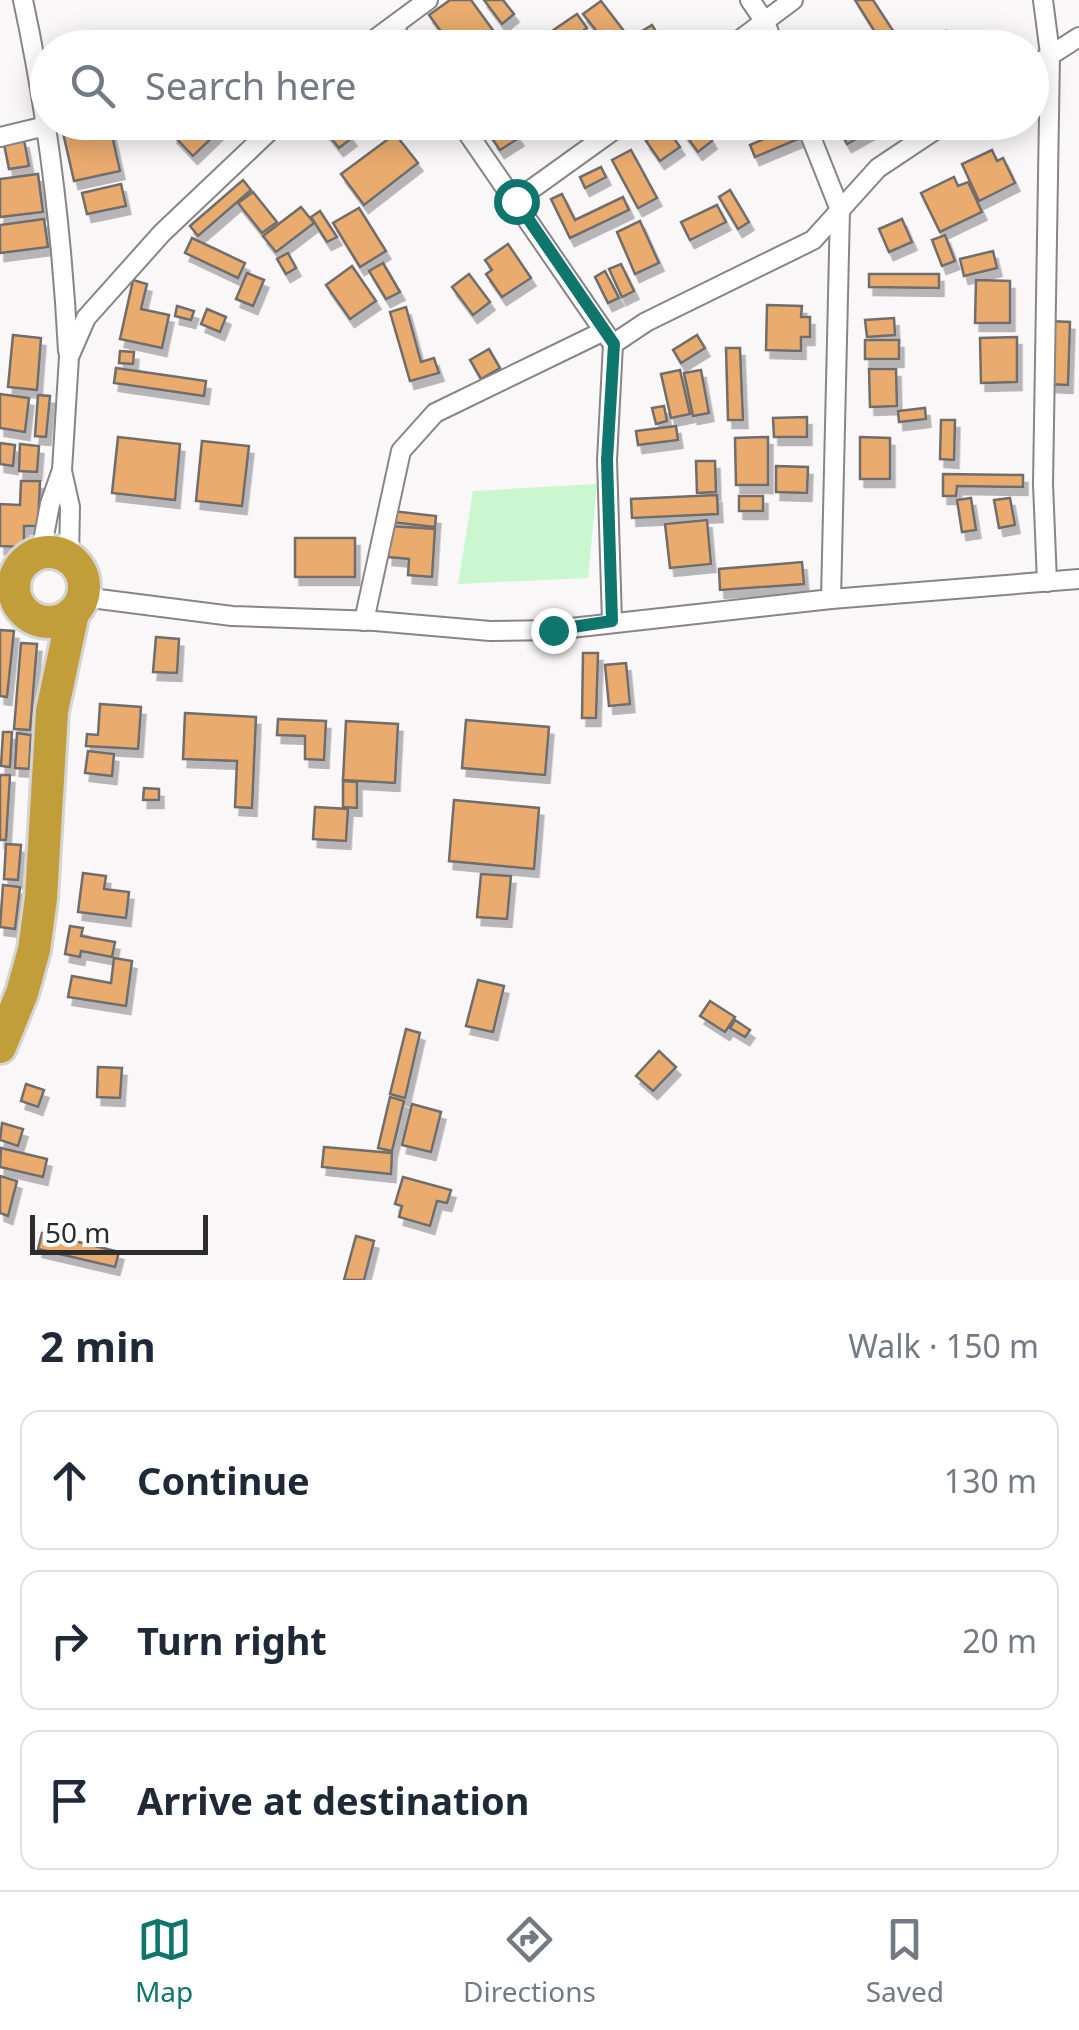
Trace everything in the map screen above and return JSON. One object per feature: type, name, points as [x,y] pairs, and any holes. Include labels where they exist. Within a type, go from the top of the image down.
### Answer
[{"type":"highway","points":[[0,1047],[34,950],[41,898],[52,711],[85,580],[33,559],[14,580],[12,599],[40,631],[52,711]]},
{"type":"highway","points":[[12,599],[41,621],[52,622],[78,605]]},
{"type":"street","points":[[23,0],[30,38]]},
{"type":"street","points":[[391,30],[428,0]]},
{"type":"street","points":[[750,0],[768,30]]},
{"type":"street","points":[[754,30],[793,0]]},
{"type":"street","points":[[1043,0],[1047,30]]},
{"type":"street","points":[[1050,54],[1079,36]]},
{"type":"street","points":[[1049,46],[1049,108]]},
{"type":"street","points":[[0,137],[30,130]]},
{"type":"street","points":[[33,559],[62,470],[69,357],[62,236],[48,140]]},
{"type":"street","points":[[69,357],[86,318],[141,256],[260,140]]},
{"type":"street","points":[[473,140],[609,338],[607,460],[612,621]]},
{"type":"street","points":[[516,201],[599,140]]},
{"type":"street","points":[[812,140],[840,210],[831,599]]},
{"type":"street","points":[[364,621],[401,450],[435,413],[646,322],[813,240],[878,168],[920,140]]},
{"type":"street","points":[[1047,582],[1042,484],[1048,140]]},
{"type":"street","points":[[33,559],[70,506],[62,470]]},
{"type":"street","points":[[78,605],[490,631],[553,630],[831,599],[1079,579]]},
{"type":"green space","points":[[597,484],[588,578],[458,584],[473,491]]},
{"type":"building","points":[[450,0],[471,0],[493,30],[440,30],[429,15]]},
{"type":"building","points":[[484,0],[503,0],[514,14],[502,24]]},
{"type":"building","points":[[855,0],[873,0],[893,30],[874,30]]},
{"type":"building","points":[[601,1],[623,30],[596,30],[583,14]]},
{"type":"building","points":[[577,14],[587,28],[584,30],[554,30]]},
{"type":"building","points":[[24,140],[29,166],[9,169],[4,144]]},
{"type":"building","points":[[65,140],[113,140],[120,171],[74,181]]},
{"type":"building","points":[[178,140],[210,140],[193,156]]},
{"type":"building","points":[[333,140],[349,140],[339,148]]},
{"type":"building","points":[[387,140],[400,140],[418,163],[364,205],[341,174]]},
{"type":"building","points":[[493,140],[516,140],[500,150]]},
{"type":"building","points":[[675,140],[680,147],[660,161],[646,141]]},
{"type":"building","points":[[689,140],[711,140],[712,141],[698,152]]},
{"type":"building","points":[[762,140],[796,140],[755,157],[750,145]]},
{"type":"building","points":[[631,150],[657,198],[638,208],[612,160]]},
{"type":"building","points":[[992,150],[997,161],[1003,158],[1015,183],[979,201],[962,164]]},
{"type":"building","points":[[601,167],[606,177],[585,188],[580,177]]},
{"type":"building","points":[[38,174],[43,212],[0,217],[0,179]]},
{"type":"building","points":[[954,177],[958,186],[968,182],[982,212],[940,232],[921,193]]},
{"type":"building","points":[[243,180],[251,190],[198,236],[190,226]]},
{"type":"building","points":[[121,184],[126,206],[87,214],[82,193]]},
{"type":"building","points":[[730,190],[749,222],[738,229],[719,197]]},
{"type":"building","points":[[253,192],[277,222],[262,233],[238,203]]},
{"type":"building","points":[[562,194],[575,220],[623,197],[629,210],[570,238],[551,199]]},
{"type":"building","points":[[717,205],[726,222],[690,240],[681,222]]},
{"type":"building","points":[[301,207],[314,223],[276,252],[263,236]]},
{"type":"building","points":[[359,208],[386,251],[360,267],[333,223]]},
{"type":"building","points":[[320,211],[337,237],[327,242],[311,217]]},
{"type":"building","points":[[44,219],[48,247],[0,253],[0,225]]},
{"type":"building","points":[[902,219],[912,242],[889,252],[879,229]]},
{"type":"building","points":[[640,221],[659,263],[635,274],[617,232]]},
{"type":"building","points":[[945,235],[955,261],[942,266],[932,240]]},
{"type":"building","points":[[192,238],[245,263],[238,278],[185,253]]},
{"type":"building","points":[[508,244],[531,278],[502,297],[486,274],[492,270],[485,260]]},
{"type":"building","points":[[993,251],[997,268],[964,276],[960,259]]},
{"type":"building","points":[[288,253],[296,268],[286,274],[277,259]]},
{"type":"building","points":[[383,263],[400,292],[386,299],[369,271]]},
{"type":"building","points":[[621,264],[634,291],[622,297],[609,269]]},
{"type":"building","points":[[352,266],[376,301],[350,319],[326,285]]},
{"type":"building","points":[[605,271],[619,298],[608,303],[595,277]]},
{"type":"building","points":[[247,273],[264,280],[253,306],[236,299]]},
{"type":"building","points":[[469,274],[490,302],[473,315],[452,287]]},
{"type":"building","points":[[869,274],[939,274],[939,288],[869,287]]},
{"type":"building","points":[[133,280],[147,284],[141,309],[169,315],[162,348],[120,339]]},
{"type":"building","points":[[976,280],[1010,281],[1010,323],[975,323]]},
{"type":"building","points":[[767,305],[802,306],[801,317],[810,317],[810,337],[801,337],[801,351],[766,350]]},
{"type":"building","points":[[177,306],[194,311],[191,320],[175,316]]},
{"type":"building","points":[[406,307],[421,362],[434,358],[439,373],[410,381],[390,312]]},
{"type":"building","points":[[207,309],[226,317],[220,332],[201,324]]},
{"type":"building","points":[[894,318],[895,335],[867,337],[865,320]]},
{"type":"building","points":[[1049,321],[1070,322],[1068,385],[1047,384]]},
{"type":"building","points":[[13,335],[41,338],[37,390],[8,387]]},
{"type":"building","points":[[697,335],[705,348],[681,363],[673,350]]},
{"type":"building","points":[[1017,337],[1017,382],[981,383],[980,338]]},
{"type":"building","points":[[865,340],[899,340],[899,359],[865,359]]},
{"type":"building","points":[[726,348],[740,348],[743,420],[728,420]]},
{"type":"building","points":[[489,349],[500,368],[481,379],[470,360]]},
{"type":"building","points":[[120,351],[134,352],[133,364],[119,363]]},
{"type":"building","points":[[116,368],[206,381],[204,396],[114,383]]},
{"type":"building","points":[[869,369],[896,369],[897,406],[870,407]]},
{"type":"building","points":[[680,370],[690,414],[671,418],[661,374]]},
{"type":"building","points":[[701,370],[709,413],[693,416],[684,373]]},
{"type":"building","points":[[0,394],[29,398],[25,432],[0,428]]},
{"type":"building","points":[[38,395],[50,396],[46,437],[35,436]]},
{"type":"building","points":[[664,406],[667,421],[656,424],[652,408]]},
{"type":"building","points":[[925,408],[926,419],[899,422],[898,411]]},
{"type":"building","points":[[807,417],[807,437],[774,437],[773,418]]},
{"type":"building","points":[[941,420],[955,420],[954,460],[940,459]]},
{"type":"building","points":[[676,426],[678,440],[638,445],[636,431]]},
{"type":"building","points":[[118,437],[180,444],[175,500],[112,493]]},
{"type":"building","points":[[768,437],[768,485],[736,485],[735,438]]},
{"type":"building","points":[[860,437],[890,438],[890,479],[860,479]]},
{"type":"building","points":[[202,441],[249,446],[242,506],[196,501]]},
{"type":"building","points":[[0,443],[15,445],[13,466],[0,464]]},
{"type":"building","points":[[20,444],[39,446],[37,472],[19,471]]},
{"type":"building","points":[[696,461],[715,461],[716,492],[697,493]]},
{"type":"building","points":[[776,466],[808,467],[807,493],[776,492]]},
{"type":"building","points":[[943,474],[1023,475],[1023,487],[957,486],[956,496],[943,496]]},
{"type":"building","points":[[21,481],[40,481],[38,526],[24,526],[24,547],[0,546],[0,504],[20,505]]},
{"type":"building","points":[[717,495],[718,514],[632,518],[631,499]]},
{"type":"building","points":[[739,496],[763,496],[763,511],[739,511]]},
{"type":"building","points":[[971,498],[976,530],[962,532],[957,500]]},
{"type":"building","points":[[1010,498],[1015,525],[999,528],[994,500]]},
{"type":"building","points":[[392,511],[436,516],[435,527],[391,522]]},
{"type":"building","points":[[707,520],[711,564],[670,568],[665,524]]},
{"type":"building","points":[[390,526],[435,529],[432,577],[408,575],[409,559],[388,557]]},
{"type":"building","points":[[295,538],[355,538],[355,577],[295,577]]},
{"type":"building","points":[[802,562],[804,584],[720,590],[719,569]]},
{"type":"building","points":[[0,630],[14,631],[7,697],[0,696]]},
{"type":"building","points":[[156,637],[179,639],[177,673],[153,672]]},
{"type":"building","points":[[21,643],[37,644],[30,730],[14,729]]},
{"type":"building","points":[[583,653],[598,653],[596,718],[582,718]]},
{"type":"building","points":[[626,663],[630,704],[609,706],[605,665]]},
{"type":"building","points":[[100,704],[141,707],[138,749],[86,746],[87,734],[98,735]]},
{"type":"building","points":[[185,713],[256,717],[252,808],[235,807],[237,761],[183,759]]},
{"type":"building","points":[[278,719],[326,721],[324,760],[305,759],[305,736],[277,735]]},
{"type":"building","points":[[466,720],[549,727],[545,775],[462,768]]},
{"type":"building","points":[[346,721],[398,724],[395,783],[343,780]]},
{"type":"building","points":[[3,732],[12,732],[10,767],[1,766]]},
{"type":"building","points":[[17,733],[31,735],[29,769],[15,768]]},
{"type":"building","points":[[88,751],[114,754],[112,776],[85,773]]},
{"type":"building","points":[[0,775],[10,775],[6,840],[0,840]]},
{"type":"building","points":[[343,781],[357,782],[357,808],[343,807]]},
{"type":"building","points":[[144,788],[159,789],[159,800],[143,800]]},
{"type":"building","points":[[454,800],[539,808],[534,869],[449,861]]},
{"type":"building","points":[[315,807],[348,809],[346,841],[313,839]]},
{"type":"building","points":[[6,844],[21,845],[18,880],[4,879]]},
{"type":"building","points":[[83,873],[106,876],[104,889],[129,892],[126,918],[78,912]]},
{"type":"building","points":[[481,874],[511,876],[507,919],[477,917]]},
{"type":"building","points":[[3,885],[20,887],[15,929],[0,927]]},
{"type":"building","points":[[70,926],[83,928],[81,936],[115,942],[112,957],[81,951],[80,957],[65,954]]},
{"type":"building","points":[[114,958],[132,961],[126,1006],[68,997],[72,976],[111,983]]},
{"type":"building","points":[[478,980],[504,986],[493,1032],[466,1026]]},
{"type":"building","points":[[710,1001],[735,1017],[725,1032],[700,1016]]},
{"type":"building","points":[[735,1020],[750,1030],[745,1037],[730,1028]]},
{"type":"building","points":[[406,1029],[420,1033],[405,1098],[390,1094]]},
{"type":"building","points":[[659,1051],[676,1067],[653,1091],[636,1076]]},
{"type":"building","points":[[98,1067],[122,1068],[120,1098],[97,1097]]},
{"type":"building","points":[[26,1084],[44,1090],[38,1107],[21,1101]]},
{"type":"building","points":[[390,1097],[404,1101],[392,1151],[378,1148]]},
{"type":"building","points":[[412,1104],[441,1112],[431,1152],[402,1145]]},
{"type":"building","points":[[2,1123],[23,1129],[18,1146],[0,1140]]},
{"type":"building","points":[[324,1147],[392,1153],[391,1174],[322,1167]]},
{"type":"building","points":[[1,1148],[47,1159],[43,1177],[0,1167]]},
{"type":"building","points":[[0,1176],[17,1181],[8,1216],[0,1213]]},
{"type":"building","points":[[403,1177],[451,1190],[447,1203],[437,1201],[430,1226],[399,1217],[402,1206],[395,1204]]},
{"type":"building","points":[[42,1233],[119,1252],[115,1267],[38,1249]]},
{"type":"building","points":[[356,1236],[374,1241],[364,1280],[344,1280]]},
{"type":"route","points":[[516,201],[614,344],[607,460],[612,621],[553,630]]}]
